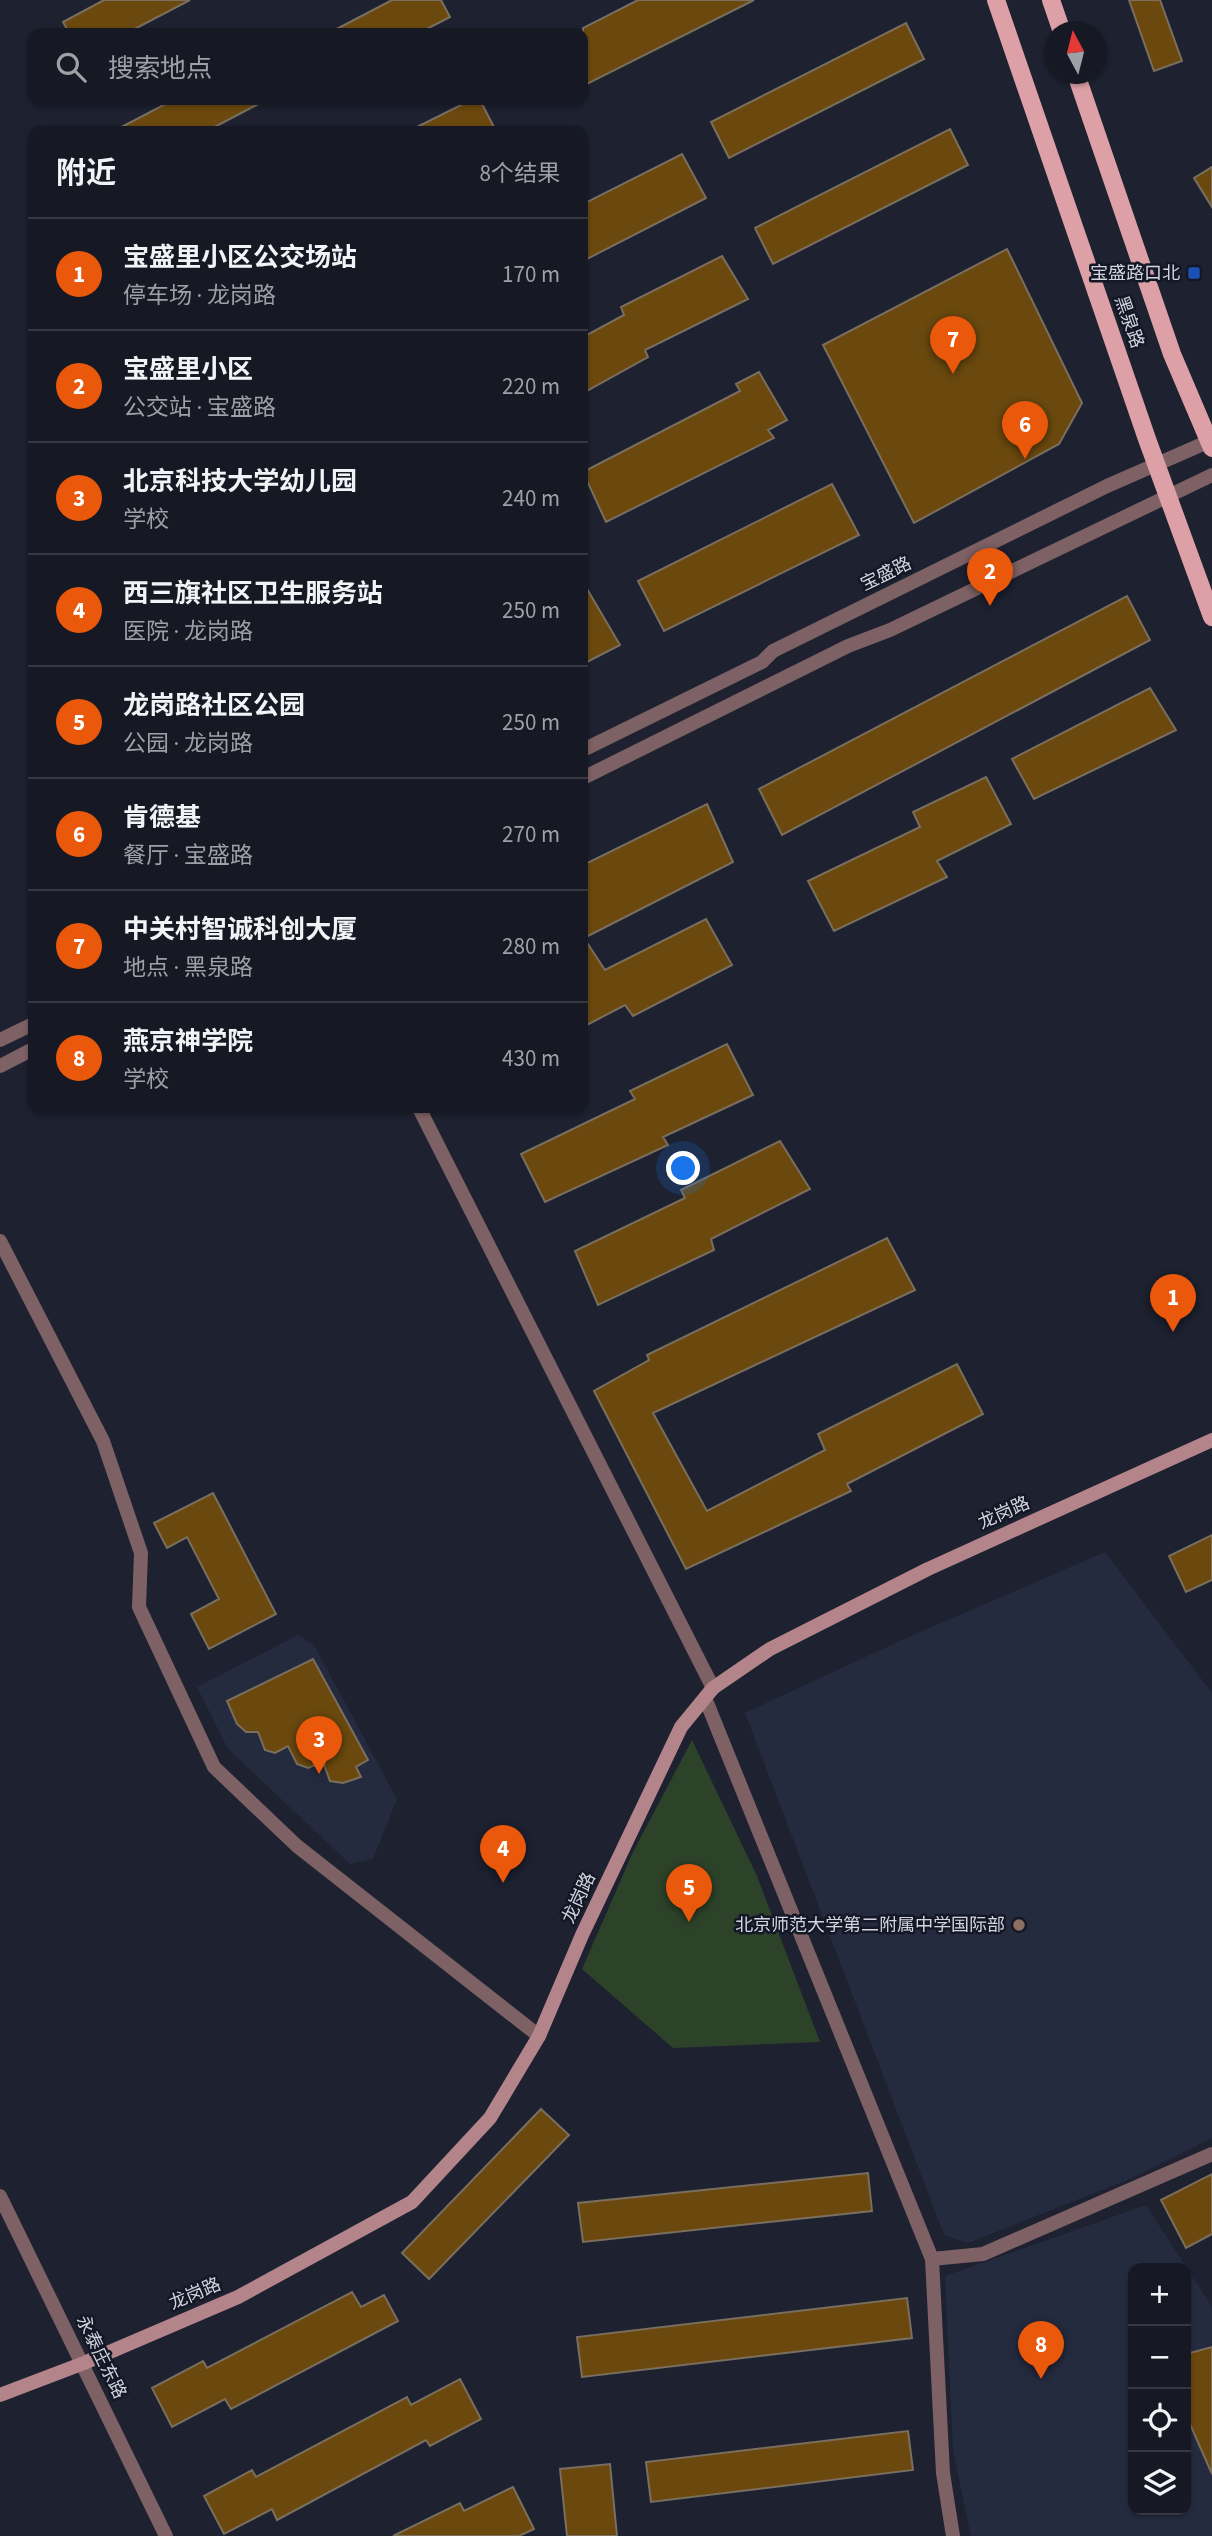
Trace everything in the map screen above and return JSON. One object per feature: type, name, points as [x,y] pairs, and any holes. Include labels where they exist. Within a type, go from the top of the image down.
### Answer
[{"type":"main road","name":"黑泉路","points":[[996,0],[1212,617]]},
{"type":"main road","points":[[1051,0],[1058,21]]},
{"type":"main road","name":"黑泉路","points":[[1079,84],[1172,354],[1211,443]]},
{"type":"main road","name":"龙岗路","points":[[0,2395],[238,2297],[412,2202],[489,2118],[539,2036],[582,1935],[681,1727],[709,1693],[769,1649],[928,1569],[1212,1440]]},
{"type":"street","name":"宝盛路","points":[[588,748],[762,662],[773,651],[1107,486],[1211,443]]},
{"type":"street","points":[[588,776],[848,646],[890,630],[1212,475]]},
{"type":"street","points":[[0,1040],[28,1026]]},
{"type":"street","points":[[0,1066],[28,1052]]},
{"type":"street","points":[[421,1113],[709,1693],[932,2259],[943,2473],[953,2536]]},
{"type":"street","points":[[0,1241],[103,1441],[141,1553],[139,1607],[214,1767],[297,1846],[539,2036]]},
{"type":"street","points":[[932,2259],[983,2255],[1212,2154]]},
{"type":"street","name":"永泰庄东路","points":[[0,2196],[166,2536]]},
{"type":"shaded area","name":"北京师范大学第二附属中学国际部","points":[[1105,1552],[1212,1693],[1212,2138],[1130,2179],[968,2243],[944,2235],[745,1713],[904,1639]]},
{"type":"shaded area","points":[[298,1635],[314,1645],[397,1799],[373,1859],[350,1864],[228,1749],[197,1687]]},
{"type":"shaded area","points":[[1146,2205],[1184,2263],[1128,2263],[1128,2515],[1191,2515],[1191,2275],[1212,2307],[1212,2536],[971,2536],[953,2451],[945,2276]]},
{"type":"green space","points":[[692,1740],[757,1876],[820,2042],[673,2048],[582,1969],[633,1852]]},
{"type":"building","points":[[104,0],[190,0],[137,28],[66,28],[63,22]]},
{"type":"building","points":[[392,0],[441,0],[450,17],[429,28],[339,28]]},
{"type":"building","points":[[638,0],[754,0],[588,83],[588,28],[583,28]]},
{"type":"building","points":[[1129,0],[1160,0],[1182,61],[1154,71]]},
{"type":"building","points":[[906,23],[924,59],[729,158],[711,122]]},
{"type":"building","points":[[163,105],[256,105],[217,126],[124,126]]},
{"type":"building","points":[[461,105],[483,105],[493,126],[419,126]]},
{"type":"building","points":[[950,129],[968,165],[773,264],[755,228]]},
{"type":"building","points":[[682,154],[706,198],[588,258],[588,201]]},
{"type":"building","points":[[1212,167],[1212,207],[1194,178]]},
{"type":"building","points":[[1007,249],[1082,403],[1059,444],[914,523],[823,345]]},
{"type":"building","points":[[722,256],[748,299],[645,350],[648,357],[588,390],[588,334],[624,315],[621,307]]},
{"type":"building","points":[[759,372],[787,420],[768,430],[774,438],[606,522],[588,483],[588,469],[740,391],[736,384]]},
{"type":"building","points":[[832,484],[859,535],[664,631],[638,581]]},
{"type":"building","points":[[588,591],[620,645],[588,661]]},
{"type":"building","points":[[1127,596],[1150,640],[782,835],[759,789]]},
{"type":"building","points":[[1150,688],[1176,730],[1034,799],[1012,759]]},
{"type":"building","points":[[986,777],[1011,824],[937,861],[947,877],[834,931],[808,881],[920,827],[913,812]]},
{"type":"building","points":[[707,804],[733,862],[588,936],[588,863]]},
{"type":"building","points":[[706,919],[732,965],[633,1016],[625,1005],[588,1024],[588,944],[605,970]]},
{"type":"building","points":[[727,1044],[753,1095],[663,1137],[668,1145],[545,1202],[521,1154],[635,1099],[630,1091]]},
{"type":"building","points":[[780,1141],[810,1189],[711,1239],[714,1250],[598,1305],[575,1251],[685,1198],[681,1190]]},
{"type":"building","points":[[887,1238],[915,1290],[653,1413],[707,1511],[825,1450],[818,1434],[957,1364],[983,1414],[847,1484],[851,1491],[686,1569],[594,1391],[649,1360],[647,1355]]},
{"type":"building","points":[[213,1493],[276,1614],[209,1649],[191,1614],[219,1599],[187,1537],[167,1548],[154,1523]]},
{"type":"building","points":[[1212,1535],[1212,1580],[1186,1592],[1169,1556]]},
{"type":"building","points":[[313,1659],[368,1760],[356,1767],[361,1777],[343,1783],[330,1781],[323,1762],[308,1768],[297,1764],[288,1746],[275,1753],[265,1750],[258,1732],[246,1732],[237,1724],[227,1701]]},
{"type":"building","points":[[541,2109],[569,2135],[429,2279],[402,2253]]},
{"type":"building","points":[[868,2173],[872,2211],[583,2242],[578,2203]]},
{"type":"building","points":[[1212,2174],[1212,2234],[1186,2248],[1161,2200]]},
{"type":"building","points":[[352,2292],[361,2307],[384,2295],[398,2321],[231,2409],[225,2399],[172,2427],[152,2388],[203,2361],[207,2368]]},
{"type":"building","points":[[907,2298],[912,2338],[582,2377],[577,2337]]},
{"type":"building","points":[[1212,2347],[1212,2474],[1191,2426],[1191,2353]]},
{"type":"building","points":[[460,2379],[481,2419],[430,2446],[426,2440],[277,2520],[272,2509],[224,2534],[204,2496],[252,2470],[256,2477],[407,2397],[411,2405]]},
{"type":"building","points":[[908,2431],[913,2470],[651,2502],[646,2462]]},
{"type":"building","points":[[610,2464],[617,2536],[567,2536],[560,2469]]},
{"type":"building","points":[[513,2487],[534,2529],[519,2536],[393,2536],[460,2503],[464,2511]]},
{"type":"place","name":"宝盛路口北","points":[[1194,273]]},
{"type":"place","name":"中关村智诚科创大厦","points":[[953,374]]},
{"type":"place","name":"肯德基","points":[[1025,459]]},
{"type":"place","name":"宝盛里小区","points":[[990,606]]},
{"type":"place","name":"宝盛里小区公交场站","points":[[1173,1332]]},
{"type":"place","name":"北京科技大学幼儿园","points":[[319,1774]]},
{"type":"place","name":"西三旗社区卫生服务站","points":[[503,1883]]},
{"type":"place","name":"龙岗路社区公园","points":[[689,1922]]},
{"type":"place","name":"北京师范大学第二附属中学国际部","points":[[1019,1925]]},
{"type":"place","name":"燕京神学院","points":[[1041,2379]]}]
